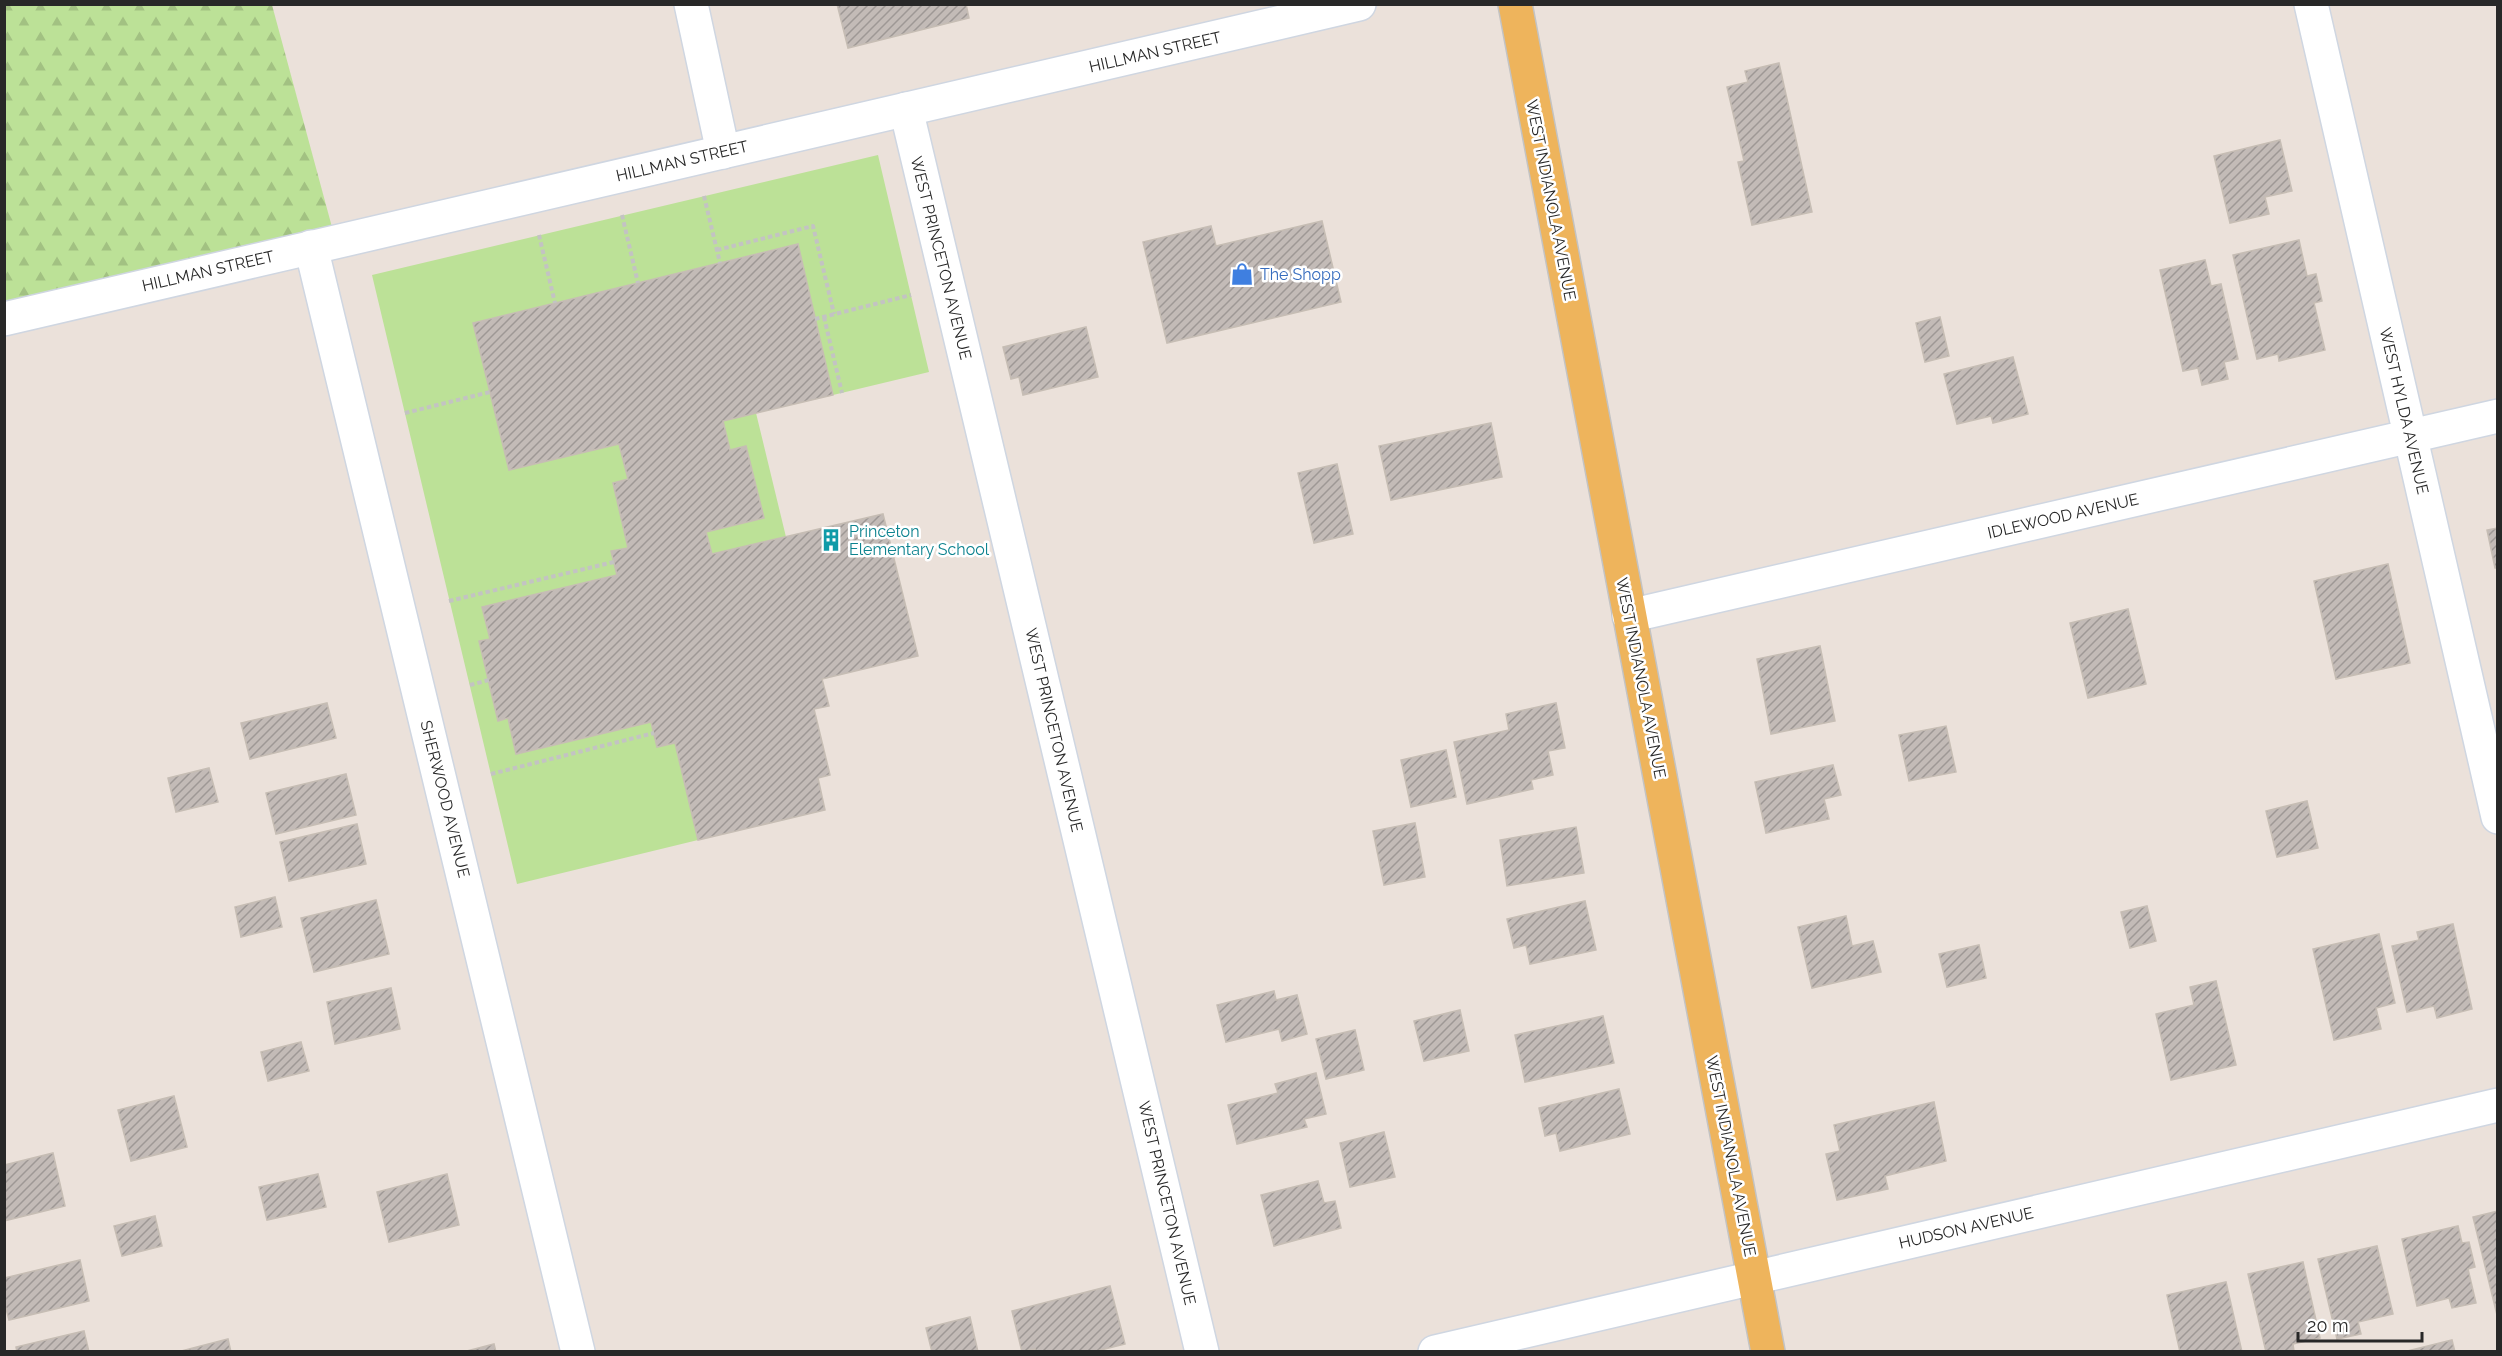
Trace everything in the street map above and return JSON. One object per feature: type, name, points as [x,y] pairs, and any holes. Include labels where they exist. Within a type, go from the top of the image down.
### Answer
[{"type":"main road","name":"WEST INDIANOLA AVENUE","points":[[1515,4],[1768,1352]]},
{"type":"street","points":[[691,4],[723,152]]},
{"type":"street","name":"HILLMAN STREET","points":[[4,319],[1359,4]]},
{"type":"street","name":"WEST HYLDA AVENUE","points":[[2311,4],[2498,817]]},
{"type":"street","name":"WEST PRINCETON AVENUE","points":[[906,109],[1202,1352]]},
{"type":"street","name":"SHERWOOD AVENUE","points":[[312,248],[578,1352]]},
{"type":"street","name":"IDLEWOOD AVENUE","points":[[1629,616],[2498,416]]},
{"type":"street","name":"HUDSON AVENUE","points":[[1435,1352],[2498,1105]]},
{"type":"path","points":[[704,196],[720,263]]},
{"type":"path","points":[[622,215],[638,283]]},
{"type":"path","points":[[717,249],[813,226],[834,314]]},
{"type":"path","points":[[539,235],[555,303]]},
{"type":"path","points":[[815,319],[911,295]]},
{"type":"path","points":[[824,316],[842,393]]},
{"type":"path","points":[[405,413],[490,392]]},
{"type":"path","points":[[449,601],[614,562]]},
{"type":"path","points":[[470,685],[489,680]]},
{"type":"path","points":[[491,774],[654,734]]},
{"type":"green space","points":[[4,5],[272,5],[336,242],[5,319]]},
{"type":"green space","points":[[878,155],[929,372],[833,395],[797,244],[473,323],[509,470],[619,444],[628,479],[613,483],[628,548],[612,552],[617,575],[482,607],[490,639],[479,642],[498,720],[508,718],[517,754],[651,722],[657,746],[675,743],[698,840],[517,884],[372,275]]},
{"type":"green space","points":[[756,413],[786,537],[712,554],[706,532],[764,518],[746,447],[730,450],[723,421]]},
{"type":"building","points":[[837,4],[966,4],[969,18],[848,48]]},
{"type":"building","points":[[1779,63],[1812,212],[1752,225],[1738,162],[1744,161],[1727,87],[1748,82],[1745,71]]},
{"type":"building","points":[[2280,140],[2292,191],[2265,197],[2269,214],[2230,223],[2214,156]]},
{"type":"building","name":"The Shopp","points":[[1322,221],[1341,302],[1167,343],[1143,242],[1211,226],[1216,246]]},
{"type":"building","points":[[2299,240],[2307,276],[2316,274],[2322,301],[2314,303],[2325,350],[2279,361],[2278,354],[2257,359],[2233,255]]},
{"type":"building","name":"Princeton Elementary School","points":[[798,244],[833,395],[723,421],[730,450],[746,446],[764,518],[706,532],[712,554],[883,514],[918,656],[822,679],[829,706],[814,709],[830,775],[818,778],[825,810],[698,840],[675,743],[657,747],[651,722],[516,754],[508,718],[498,721],[479,641],[490,639],[482,607],[617,575],[611,551],[628,548],[613,483],[628,479],[619,444],[509,470],[473,323]]},
{"type":"building","points":[[2205,260],[2211,286],[2221,284],[2238,359],[2224,362],[2228,379],[2202,385],[2198,368],[2183,371],[2160,270]]},
{"type":"building","points":[[1940,317],[1949,356],[1925,362],[1916,323]]},
{"type":"building","points":[[1086,327],[1098,377],[1023,395],[1019,377],[1011,379],[1003,347]]},
{"type":"building","points":[[2013,357],[2028,414],[1993,423],[1991,416],[1957,424],[1944,374]]},
{"type":"building","points":[[1491,423],[1502,477],[1391,500],[1379,446]]},
{"type":"building","points":[[1337,464],[1353,534],[1314,543],[1298,473]]},
{"type":"building","points":[[2498,528],[2498,568],[2495,568],[2487,530]]},
{"type":"building","points":[[2388,564],[2410,663],[2336,679],[2314,581]]},
{"type":"building","points":[[2128,609],[2146,684],[2088,698],[2070,623]]},
{"type":"building","points":[[1820,646],[1835,721],[1771,734],[1757,659]]},
{"type":"building","points":[[327,703],[336,738],[250,759],[241,723]]},
{"type":"building","points":[[1556,703],[1565,748],[1548,751],[1553,775],[1531,780],[1533,789],[1467,804],[1454,742],[1509,730],[1506,714]]},
{"type":"building","points":[[1946,726],[1956,772],[1909,781],[1899,735]]},
{"type":"building","points":[[1446,750],[1456,797],[1411,807],[1401,760]]},
{"type":"building","points":[[1833,765],[1841,795],[1824,799],[1829,819],[1766,833],[1755,782]]},
{"type":"building","points":[[209,768],[218,802],[176,812],[168,778]]},
{"type":"building","points":[[346,774],[356,815],[276,834],[266,793]]},
{"type":"building","points":[[2307,801],[2318,848],[2277,857],[2266,811]]},
{"type":"building","points":[[1415,823],[1425,877],[1384,885],[1373,831]]},
{"type":"building","points":[[357,824],[366,864],[289,881],[280,842]]},
{"type":"building","points":[[1576,827],[1584,873],[1507,886],[1500,840]]},
{"type":"building","points":[[275,897],[282,927],[241,937],[235,907]]},
{"type":"building","points":[[376,900],[389,954],[314,972],[301,918]]},
{"type":"building","points":[[1585,901],[1596,950],[1530,964],[1526,945],[1514,948],[1507,919]]},
{"type":"building","points":[[2147,906],[2156,941],[2130,948],[2121,912]]},
{"type":"building","points":[[1846,916],[1852,946],[1873,941],[1881,972],[1812,988],[1798,927]]},
{"type":"building","points":[[2453,924],[2472,1009],[2437,1018],[2434,1006],[2407,1012],[2392,946],[2419,940],[2417,932]]},
{"type":"building","points":[[2379,934],[2395,1003],[2376,1008],[2381,1029],[2334,1040],[2313,949]]},
{"type":"building","points":[[1979,945],[1986,978],[1947,987],[1939,954]]},
{"type":"building","points":[[2216,981],[2236,1065],[2171,1080],[2156,1014],[2194,1005],[2190,987]]},
{"type":"building","points":[[391,988],[400,1029],[335,1044],[327,1002]]},
{"type":"building","points":[[1274,991],[1276,1000],[1297,995],[1307,1034],[1282,1041],[1279,1029],[1226,1042],[1217,1005]]},
{"type":"building","points":[[1460,1010],[1469,1051],[1424,1061],[1414,1021]]},
{"type":"building","points":[[1603,1016],[1614,1063],[1525,1082],[1515,1035]]},
{"type":"building","points":[[1355,1030],[1364,1070],[1326,1079],[1316,1039]]},
{"type":"building","points":[[301,1042],[309,1071],[268,1081],[261,1052]]},
{"type":"building","points":[[1316,1073],[1326,1114],[1304,1119],[1307,1127],[1237,1144],[1228,1105],[1278,1093],[1275,1084]]},
{"type":"building","points":[[1619,1089],[1630,1134],[1560,1151],[1556,1133],[1545,1136],[1539,1108]]},
{"type":"building","points":[[174,1096],[187,1147],[131,1161],[118,1110]]},
{"type":"building","points":[[1934,1102],[1946,1161],[1885,1176],[1888,1189],[1837,1200],[1826,1154],[1840,1151],[1834,1125]]},
{"type":"building","points":[[1384,1132],[1395,1177],[1350,1187],[1340,1143]]},
{"type":"building","points":[[53,1153],[65,1206],[4,1221],[4,1165]]},
{"type":"building","points":[[318,1174],[326,1207],[267,1220],[259,1187]]},
{"type":"building","points":[[447,1174],[459,1225],[389,1242],[377,1192]]},
{"type":"building","points":[[1318,1181],[1324,1203],[1335,1201],[1341,1228],[1274,1246],[1261,1195]]},
{"type":"building","points":[[2498,1211],[2498,1319],[2473,1217]]},
{"type":"building","points":[[155,1216],[162,1246],[122,1256],[114,1226]]},
{"type":"building","points":[[2458,1226],[2462,1243],[2469,1242],[2475,1267],[2468,1269],[2476,1303],[2452,1308],[2449,1298],[2417,1306],[2402,1239]]},
{"type":"building","points":[[2377,1246],[2393,1314],[2358,1322],[2361,1334],[2337,1339],[2318,1259]]},
{"type":"building","points":[[80,1260],[89,1301],[9,1320],[4,1301],[4,1278]]},
{"type":"building","points":[[2303,1262],[2320,1338],[2293,1344],[2294,1351],[2266,1352],[2248,1274]]},
{"type":"building","points":[[2226,1282],[2242,1352],[2180,1352],[2167,1295]]},
{"type":"building","points":[[1110,1286],[1125,1344],[1093,1352],[1035,1352],[1035,1349],[1022,1352],[1012,1311]]},
{"type":"building","points":[[970,1317],[978,1352],[932,1352],[926,1328]]},
{"type":"building","points":[[84,1331],[89,1352],[17,1352],[16,1347]]},
{"type":"building","points":[[228,1339],[231,1352],[181,1352],[181,1351]]},
{"type":"building","points":[[2452,1340],[2455,1352],[2407,1352],[2407,1351]]},
{"type":"building","points":[[494,1344],[496,1352],[463,1352]]},
{"type":"place","name":"The Shopp","points":[[1242,274]]},
{"type":"place","name":"Princeton Elementary School","points":[[831,540]]}]
